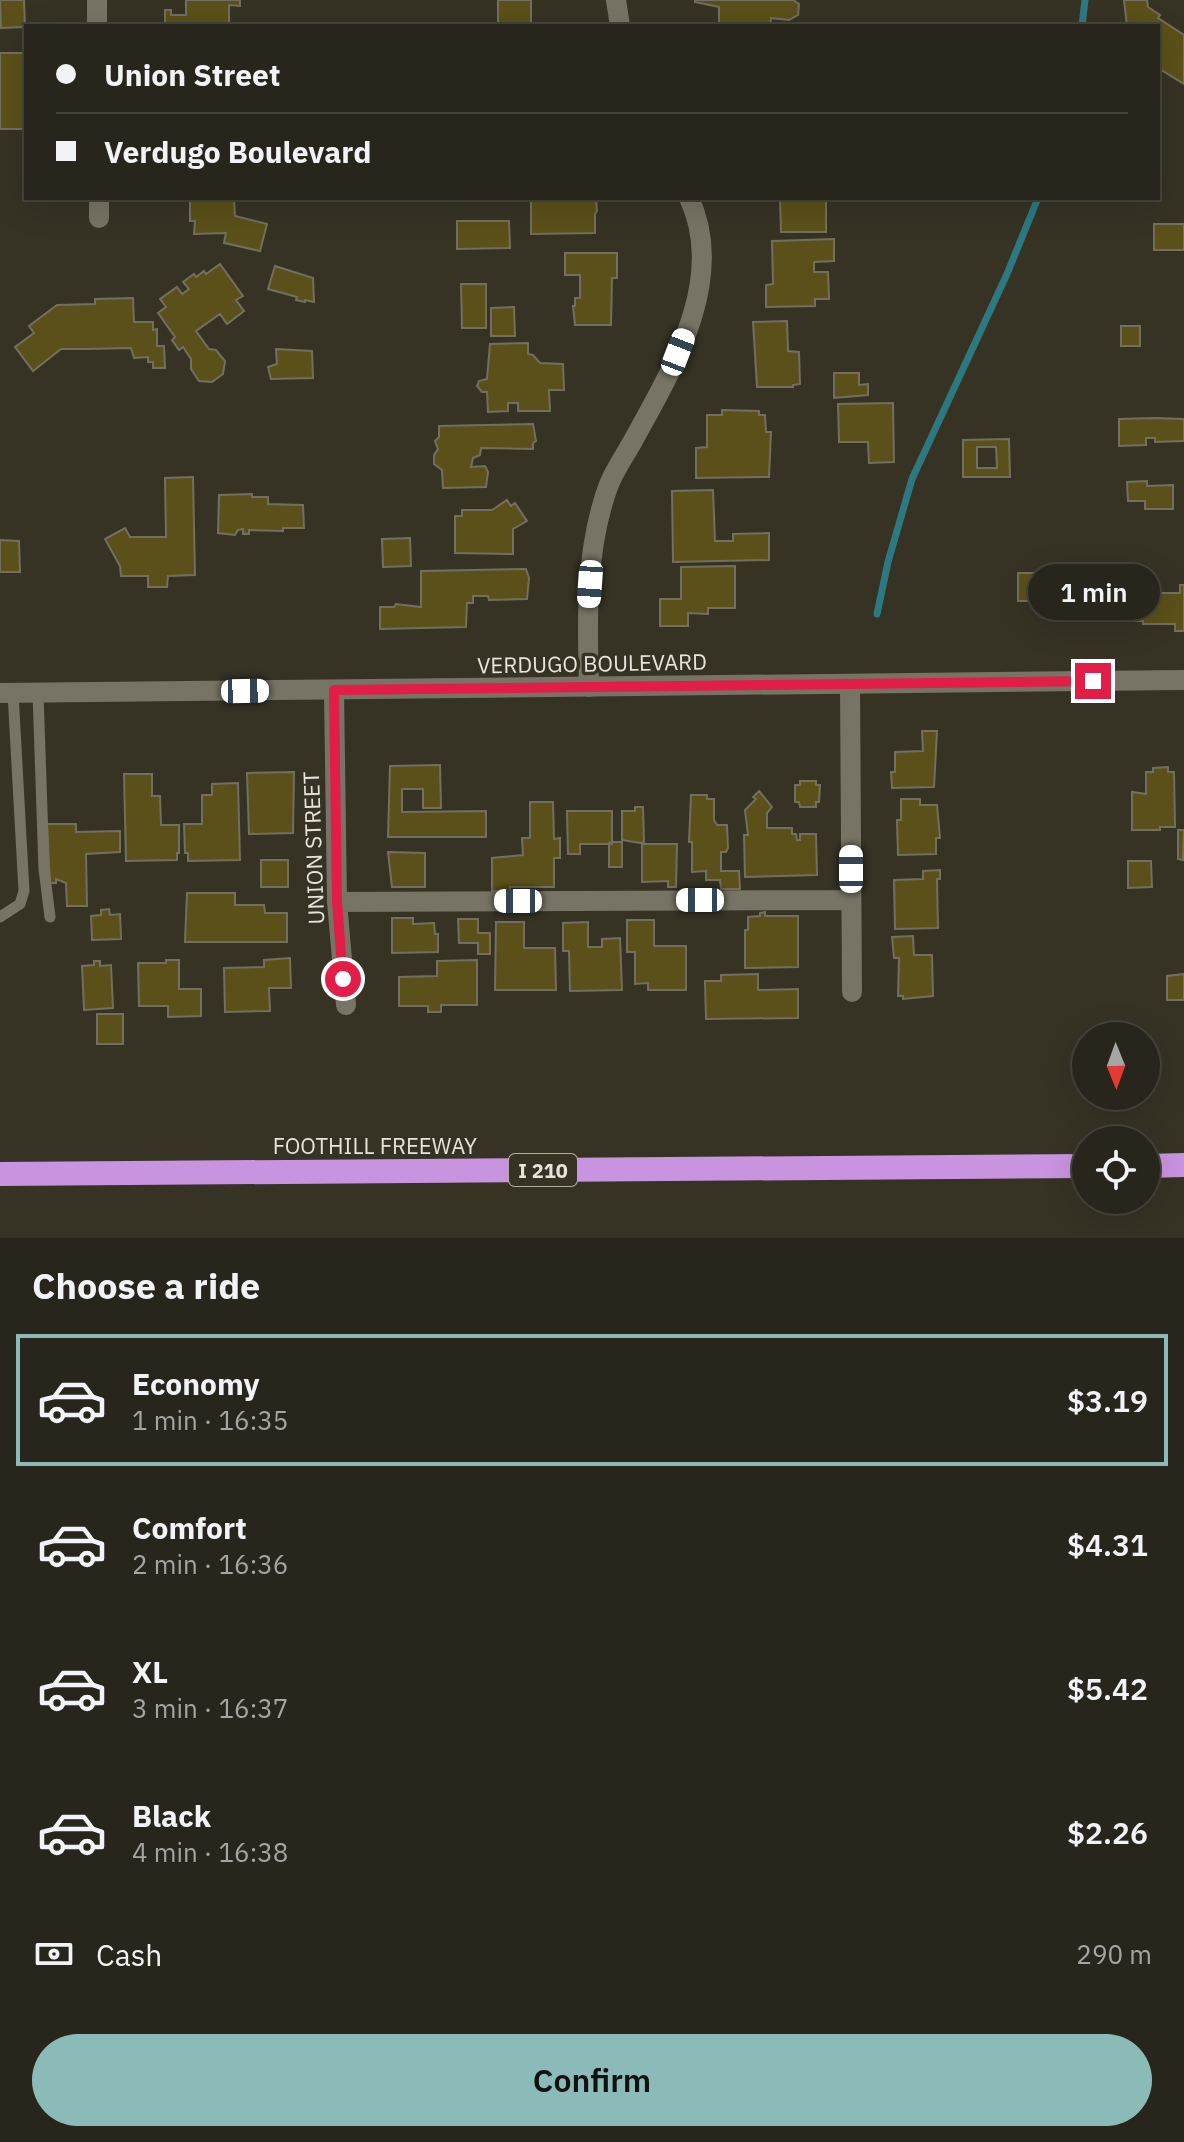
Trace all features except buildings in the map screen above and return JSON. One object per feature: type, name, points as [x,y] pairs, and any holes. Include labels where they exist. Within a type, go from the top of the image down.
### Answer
[{"type":"highway","points":[[1160,1166],[1184,1165]]},
{"type":"highway","name":"FOOTHILL FREEWAY","points":[[0,1174],[1072,1166]]},
{"type":"street","points":[[97,0],[97,24]]},
{"type":"street","points":[[616,0],[620,24]]},
{"type":"street","points":[[589,687],[592,563],[608,486],[669,375],[695,308],[702,240],[690,200]]},
{"type":"street","name":"VERDUGO BOULEVARD","points":[[6,693],[1184,680]]},
{"type":"street","points":[[850,685],[852,992]]},
{"type":"street","name":"UNION STREET","points":[[334,690],[337,902],[346,1005]]},
{"type":"street","points":[[337,902],[851,900]]},
{"type":"lane","points":[[0,917],[20,904],[24,891],[6,693]]},
{"type":"lane","points":[[38,693],[44,869],[50,917]]},
{"type":"waterway","points":[[1082,24],[1085,0]]},
{"type":"waterway","points":[[877,614],[888,562],[912,479],[1007,274],[1037,200]]},
{"type":"route","points":[[343,979],[337,902],[334,690],[1093,681]]}]
